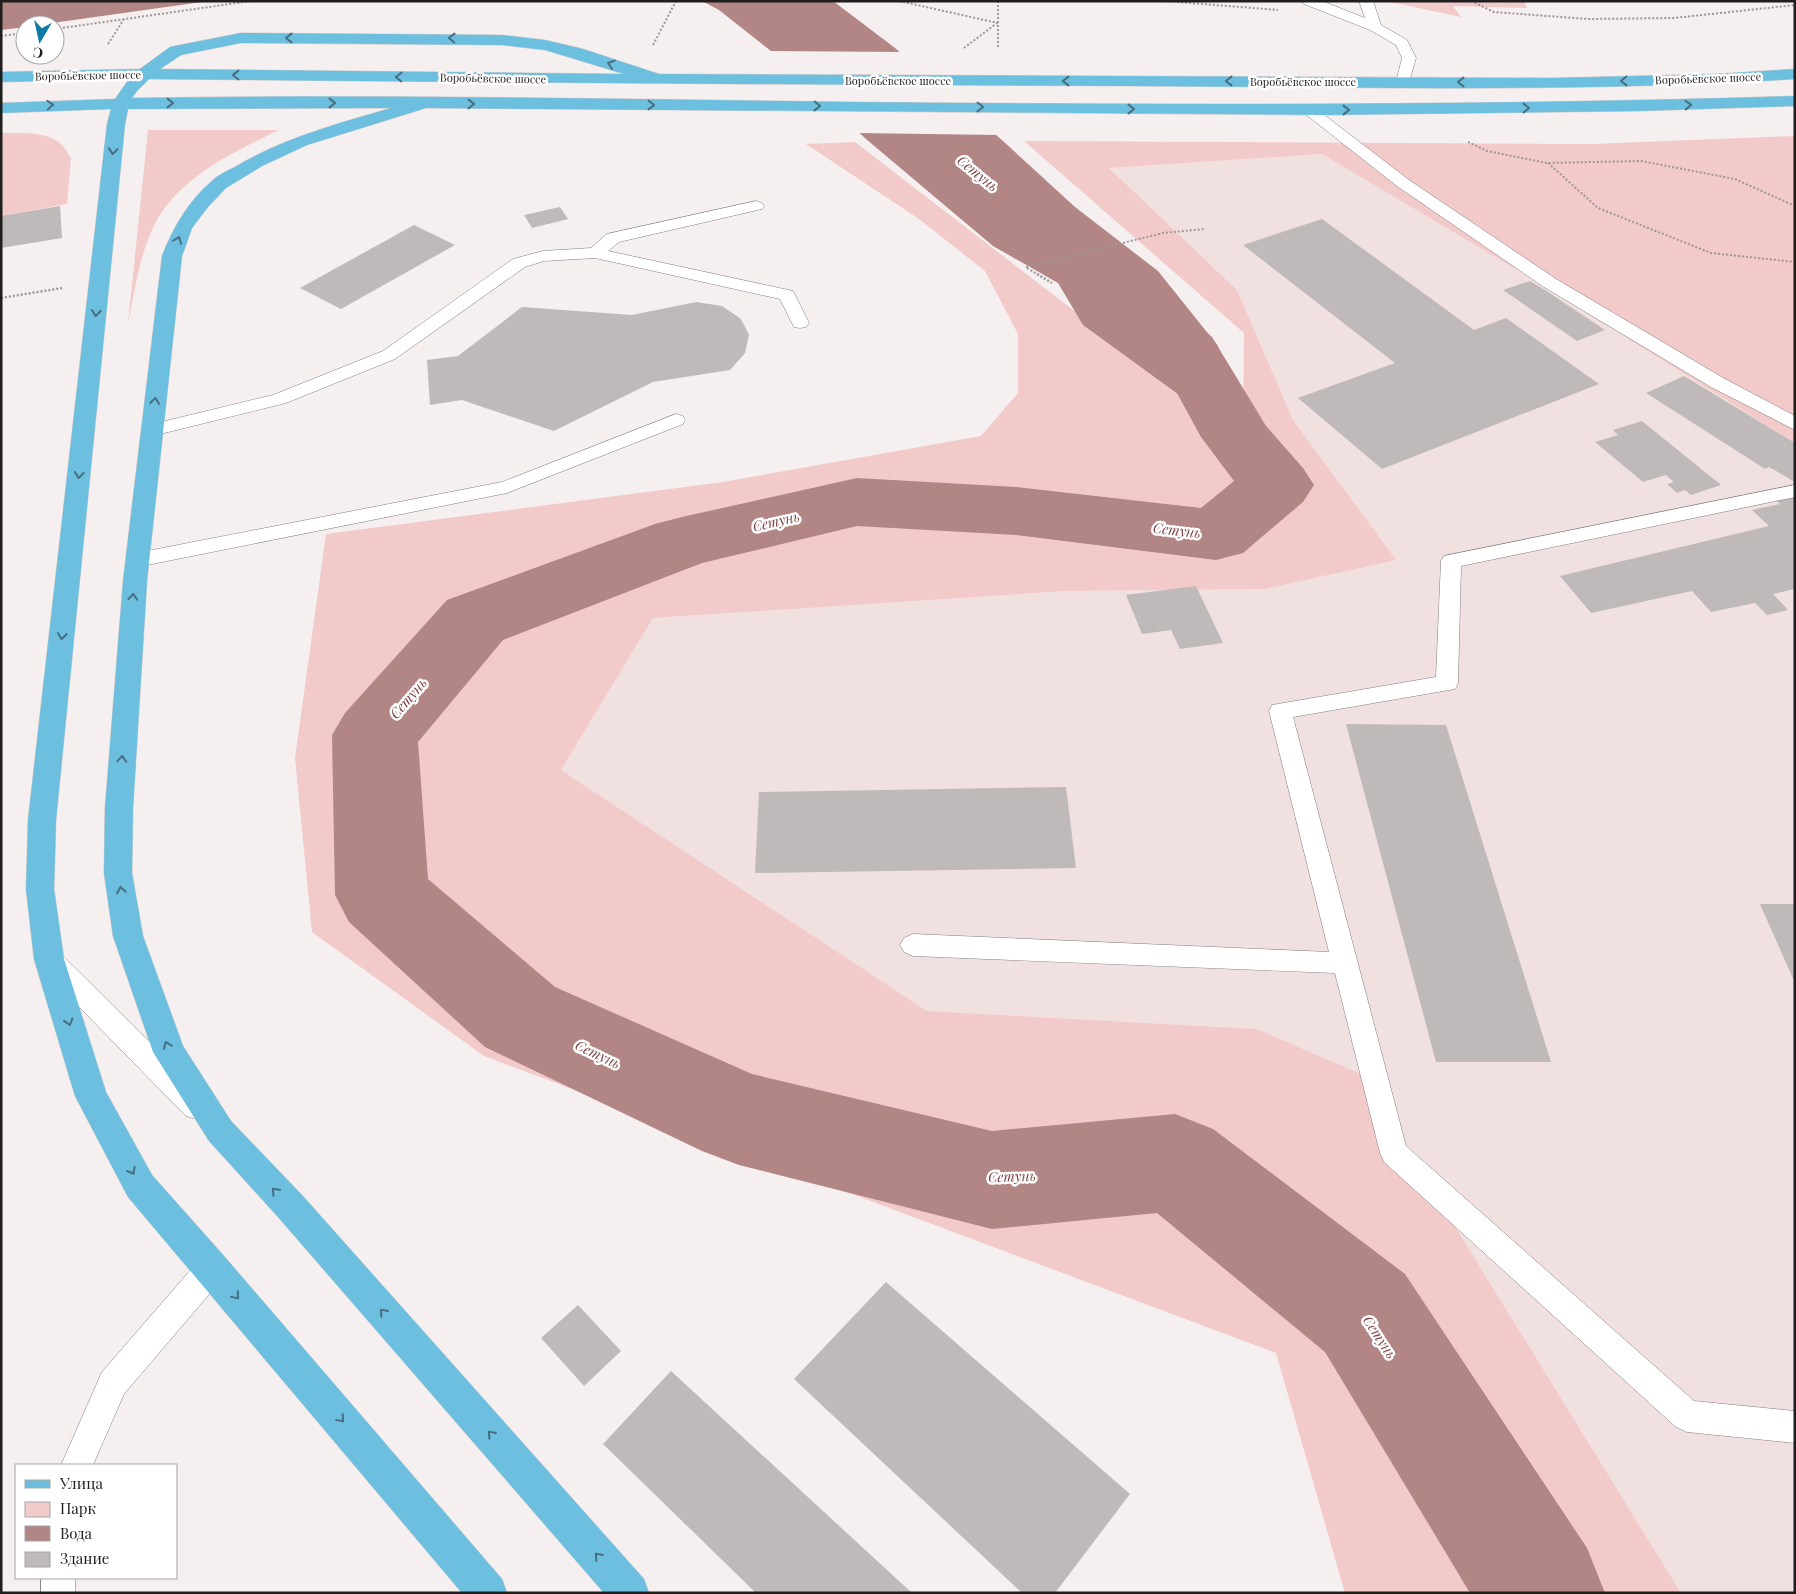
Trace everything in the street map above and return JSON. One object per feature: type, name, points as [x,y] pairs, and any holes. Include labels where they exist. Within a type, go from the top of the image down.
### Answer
[{"type":"main road","points":[[488,1593],[140,1186],[91,1096],[49,959],[40,889],[42,820],[116,124],[121,103],[130,88],[144,74],[176,51],[241,38],[502,40],[545,45],[577,52],[658,79]]},
{"type":"main road","name":"Воробьёвское шоссе","points":[[1,77],[144,74],[658,79],[1552,83],[1715,79],[1795,74]]},
{"type":"main road","name":"Воробьёвское шоссе","points":[[1,108],[121,103],[768,105],[1308,110],[1674,106],[1795,101]]},
{"type":"main road","points":[[422,104],[301,140],[256,162],[219,184],[201,203],[183,228],[172,256],[137,560],[119,808],[118,873],[128,936],[169,1052],[220,1131],[290,1206],[630,1593]]},
{"type":"lane","points":[[1366,1],[1374,27]]},
{"type":"lane","points":[[1315,2],[1374,27],[1402,43],[1409,58],[1403,82]]},
{"type":"lane","points":[[1308,110],[1403,183],[1550,283],[1718,383],[1795,424]]},
{"type":"lane","points":[[595,253],[613,238],[756,206]]},
{"type":"lane","points":[[152,430],[280,399],[389,355],[519,263],[543,256],[595,253],[787,295],[800,323]]},
{"type":"lane","points":[[137,560],[507,487],[676,420]]},
{"type":"lane","points":[[1795,491],[1451,561],[1447,683],[1280,711],[1394,1153],[1687,1416],[1795,1428]]},
{"type":"lane","points":[[913,945],[1345,963]]},
{"type":"lane","points":[[49,959],[220,1131]]},
{"type":"lane","points":[[77,1464],[113,1383],[212,1268]]},
{"type":"lane","points":[[58,1579],[58,1593]]},
{"type":"path","points":[[65,28],[251,1]]},
{"type":"path","points":[[657,38],[676,1]]},
{"type":"path","points":[[899,1],[998,23]]},
{"type":"path","points":[[998,1],[998,50]]},
{"type":"path","points":[[1165,1],[1282,10]]},
{"type":"path","points":[[1471,1],[1494,12],[1588,19],[1674,18],[1795,5]]},
{"type":"path","points":[[104,50],[124,19]]},
{"type":"path","points":[[961,50],[998,23]]},
{"type":"path","points":[[2,42],[2,36],[15,34]]},
{"type":"path","points":[[1464,140],[1486,151],[1547,163],[1641,161],[1735,179],[1795,206]]},
{"type":"path","points":[[1547,163],[1598,208],[1710,253],[1795,262]]},
{"type":"path","points":[[1052,283],[1026,267],[1163,233],[1205,229]]},
{"type":"path","points":[[1,298],[67,287]]},
{"type":"shaded area","points":[[1322,154],[1534,280],[1795,443],[1795,1593],[1681,1593],[1361,1074],[1257,1029],[927,1011],[561,770],[653,618],[1067,591],[1265,589],[1395,560],[1293,420],[1237,290],[1109,168]]},
{"type":"green space","points":[[1386,1],[1524,1],[1527,8],[1453,6],[1461,17]]},
{"type":"green space","points":[[148,130],[279,130],[212,166],[196,177],[169,202],[152,230],[142,256],[128,324]]},
{"type":"green space","points":[[1,133],[41,135],[61,144],[71,158],[67,204],[1,216]]},
{"type":"green space","points":[[1795,136],[1795,443],[1534,280],[1322,154],[1109,168],[1237,290],[1293,420],[1396,560],[1265,589],[1067,591],[653,618],[561,770],[927,1011],[1257,1029],[1361,1074],[1681,1593],[1345,1593],[1276,1353],[484,1056],[312,932],[295,758],[326,534],[723,482],[981,436],[1018,393],[1018,334],[985,271],[919,219],[806,144],[855,142],[1243,441],[1244,333],[1024,141],[1592,144]]},
{"type":"water","points":[[1,1],[209,1],[65,21],[65,15],[15,15],[15,28],[1,30]]},
{"type":"water","points":[[702,1],[833,1],[895,48],[1003,141],[1075,207],[1158,271],[1218,346],[1237,437],[1083,325],[1058,283],[993,246],[866,139],[771,51],[719,10]]},
{"type":"pier","points":[[767,51],[903,52],[999,135],[856,133]]},
{"type":"building","points":[[60,206],[62,238],[1,248],[1,216]]},
{"type":"building","points":[[560,207],[568,219],[532,228],[524,215]]},
{"type":"building","points":[[1322,219],[1474,330],[1506,318],[1599,384],[1382,469],[1298,398],[1395,363],[1243,245]]},
{"type":"building","points":[[414,225],[455,245],[341,309],[300,288]]},
{"type":"building","points":[[1530,281],[1605,330],[1577,341],[1503,290]]},
{"type":"building","points":[[696,302],[722,306],[741,319],[749,335],[745,353],[730,370],[653,382],[554,431],[462,400],[430,405],[427,360],[458,356],[522,307],[632,315]]},
{"type":"building","points":[[1684,376],[1795,443],[1795,482],[1769,467],[1765,469],[1646,393]]},
{"type":"building","points":[[1642,421],[1721,485],[1691,495],[1685,490],[1677,493],[1667,484],[1674,482],[1666,475],[1643,482],[1595,442],[1618,435],[1613,430]]},
{"type":"building","points":[[1795,494],[1795,589],[1773,594],[1788,610],[1767,615],[1755,603],[1711,612],[1692,591],[1591,613],[1560,576],[1769,526],[1752,510],[1780,504],[1774,499]]},
{"type":"building","points":[[1196,586],[1223,643],[1180,649],[1171,630],[1142,634],[1126,595]]},
{"type":"building","points":[[1346,724],[1446,725],[1551,1062],[1436,1062]]},
{"type":"building","points":[[1066,787],[1076,868],[755,873],[759,792]]},
{"type":"building","points":[[1760,904],[1795,904],[1795,983]]},
{"type":"building","points":[[886,1282],[1130,1494],[1055,1593],[1022,1593],[794,1379]]},
{"type":"building","points":[[578,1305],[621,1351],[584,1386],[541,1338]]},
{"type":"building","points":[[671,1371],[912,1593],[756,1593],[603,1444]]},
{"type":"waterway","name":"Сетунь","points":[[1169,335],[1188,351],[1237,437],[1277,485],[1216,535],[1016,511],[857,502],[682,542],[475,620],[375,735],[382,895],[520,1017],[739,1118],[992,1180],[1175,1163],[1365,1313],[1542,1593]]}]
